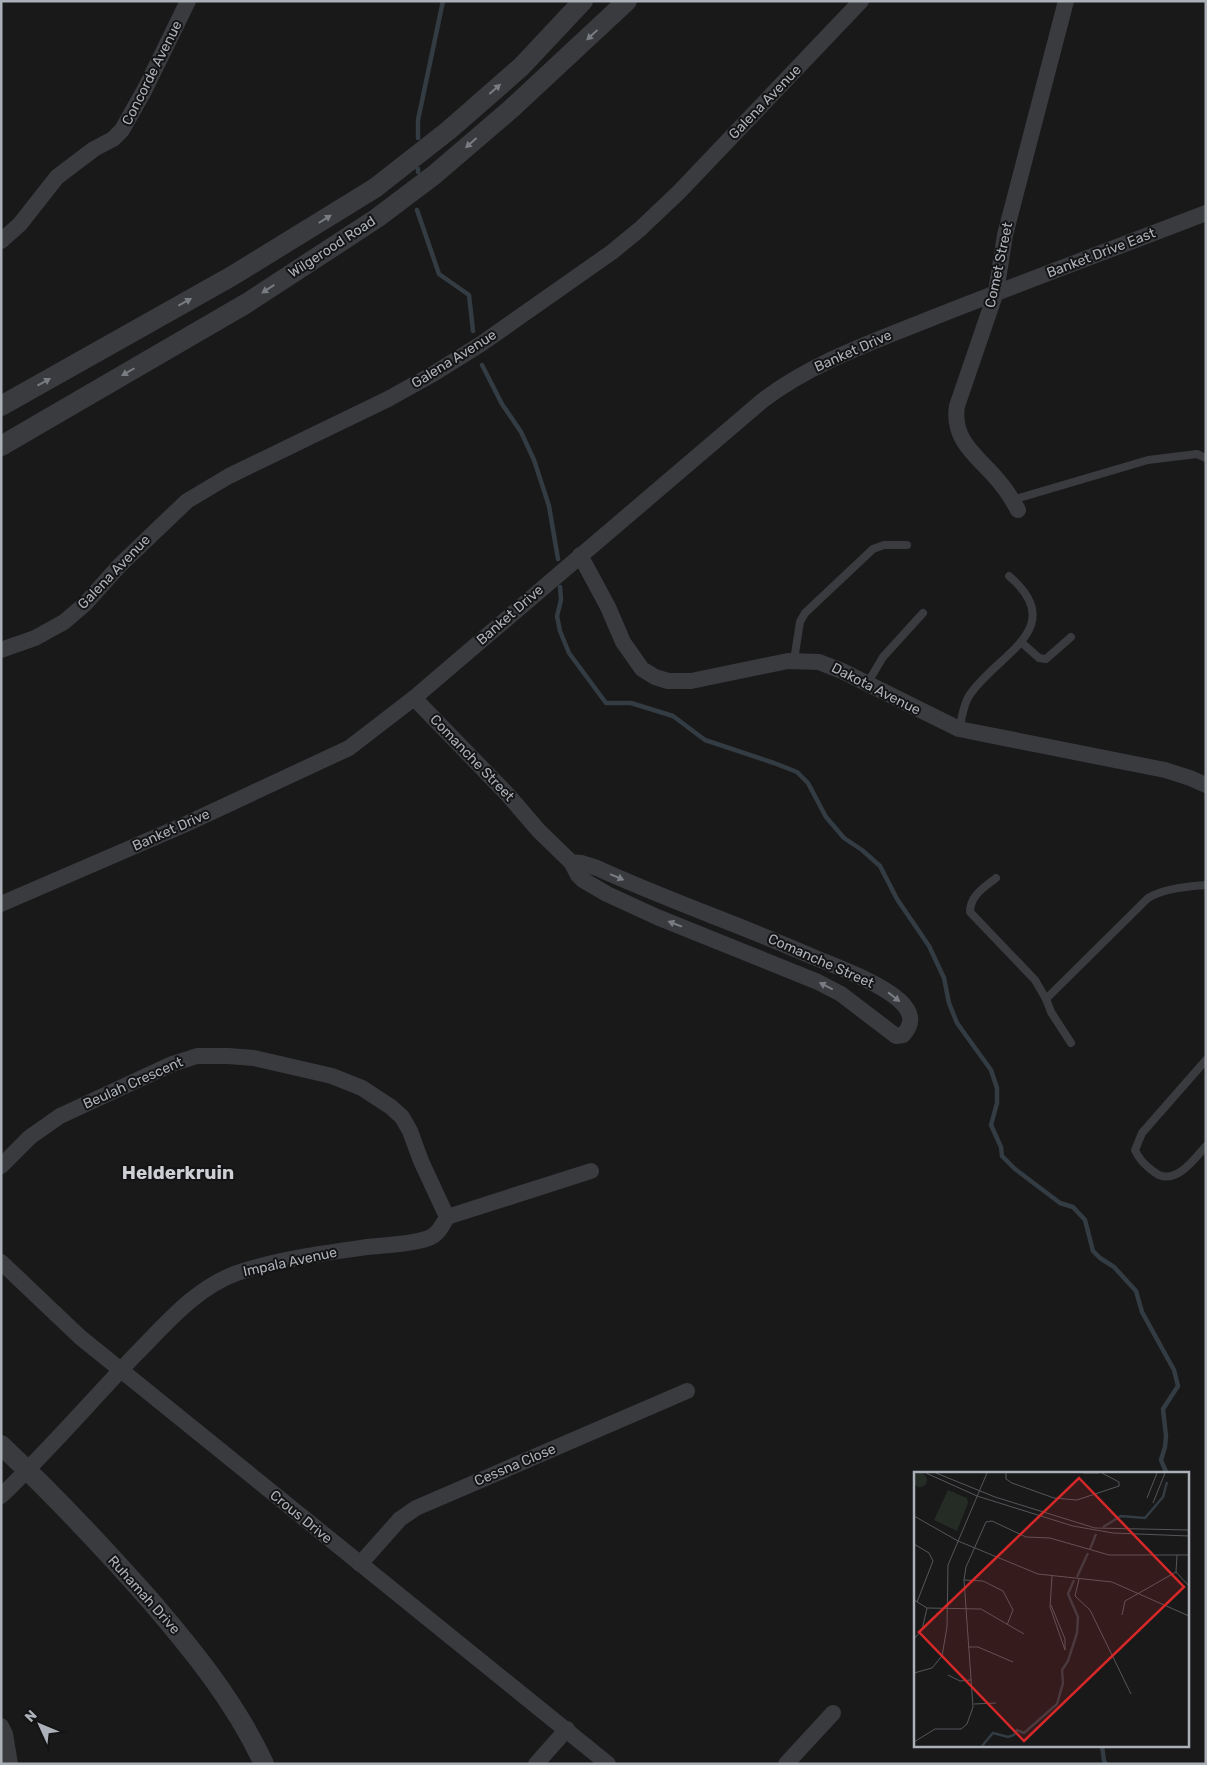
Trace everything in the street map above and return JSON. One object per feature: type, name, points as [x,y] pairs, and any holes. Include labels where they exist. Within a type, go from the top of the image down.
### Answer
[{"type":"street","name":"Concorde Avenue","points":[[1,241],[20,224],[57,177],[122,130],[146,89],[188,1]]},
{"type":"street","name":"Wilgerood Road","points":[[1,406],[232,276],[375,188],[449,130],[521,66],[583,1]]},
{"type":"street","name":"Wilgerood Road","points":[[1,446],[247,302],[377,218],[434,176],[504,115],[627,1]]},
{"type":"street","name":"Galena Avenue","points":[[1,650],[35,638],[64,622],[85,604],[120,565],[187,501],[229,476],[388,399],[433,374],[481,344],[612,252],[640,229],[679,192],[861,1]]},
{"type":"street","name":"Comet Street","points":[[1015,505],[1001,484],[972,454],[957,426],[955,416],[996,292],[1005,235],[1066,1]]},
{"type":"street","name":"Banket Drive East","points":[[996,292],[1206,213]]},
{"type":"street","name":"Banket Drive","points":[[1,904],[186,824],[327,760],[349,748],[414,698],[778,388],[828,360],[996,292]]},
{"type":"street","name":"Dakota Avenue","points":[[580,555],[608,607],[623,642],[642,669],[654,677],[668,681],[691,681],[794,660],[819,662],[830,665],[959,729],[1165,770],[1206,785]]},
{"type":"street","name":"Comanche Street","points":[[414,698],[508,795],[539,831],[572,862],[578,875],[583,880],[607,894],[657,917],[818,982],[841,994],[896,1036],[903,1035],[910,1026],[910,1014],[900,1001],[846,970],[597,868],[572,862]]},
{"type":"street","name":"Beulah Crescent","points":[[1,1166],[30,1137],[60,1116],[172,1064],[197,1056],[254,1058],[332,1076],[362,1088],[391,1106],[402,1117],[410,1131],[421,1161],[447,1216]]},
{"type":"street","points":[[447,1216],[591,1171]]},
{"type":"street","name":"Impala Avenue","points":[[1,1496],[28,1470],[120,1370],[174,1315],[221,1281],[237,1274],[283,1261],[422,1240],[433,1236],[442,1228],[447,1216]]},
{"type":"street","name":"Crous Drive","points":[[1,1262],[80,1337],[608,1764]]},
{"type":"street","name":"Cessna Close","points":[[360,1564],[400,1518],[408,1512],[687,1391]]},
{"type":"street","name":"Ruhamah Drive","points":[[1,1445],[28,1470],[126,1573],[182,1638],[244,1725],[264,1764]]},
{"type":"street","points":[[786,1764],[833,1713]]},
{"type":"street","points":[[1,1726],[5,1734],[10,1764]]},
{"type":"street","points":[[536,1764],[567,1730]]},
{"type":"lane","points":[[1015,505],[1148,460],[1197,454],[1206,458]]},
{"type":"lane","points":[[794,660],[800,622],[805,613],[873,549],[884,545],[907,545]]},
{"type":"lane","points":[[959,729],[967,698],[1021,642],[1029,631],[1033,613],[1032,603],[1020,585],[1009,576]]},
{"type":"lane","points":[[867,684],[883,657],[923,614]]},
{"type":"lane","points":[[1021,642],[1038,658],[1046,659],[1072,637]]},
{"type":"lane","points":[[996,878],[973,898],[970,912],[1035,980],[1051,1012],[1071,1043]]},
{"type":"lane","points":[[1046,999],[1148,898],[1155,894],[1180,887],[1206,885]]},
{"type":"lane","points":[[1206,1060],[1142,1134],[1135,1150],[1146,1165],[1159,1175],[1172,1176],[1189,1165],[1206,1146]]},
{"type":"waterway","points":[[418,138],[418,120],[443,1]]},
{"type":"waterway","points":[[417,210],[439,274],[469,295],[473,331]]},
{"type":"waterway","points":[[482,365],[502,404],[521,432],[534,460],[549,506],[558,559]]},
{"type":"waterway","points":[[560,587],[561,600],[557,616],[560,631],[569,653],[606,703],[631,703],[673,716],[705,740],[797,772],[808,783],[826,817],[844,838],[862,850],[880,866],[897,899],[929,946],[944,978],[949,1003],[957,1023],[991,1070],[997,1088],[997,1103],[991,1125],[1001,1147],[1002,1156],[1015,1169],[1060,1203],[1073,1207],[1085,1220],[1093,1251],[1114,1267],[1136,1291],[1142,1312],[1174,1370],[1178,1386],[1163,1409],[1166,1436],[1161,1460],[1166,1472]]},
{"type":"waterway","points":[[1102,1748],[1106,1764]]},
{"type":"district","name":"Helderkruin","points":[[178,1172]]}]
